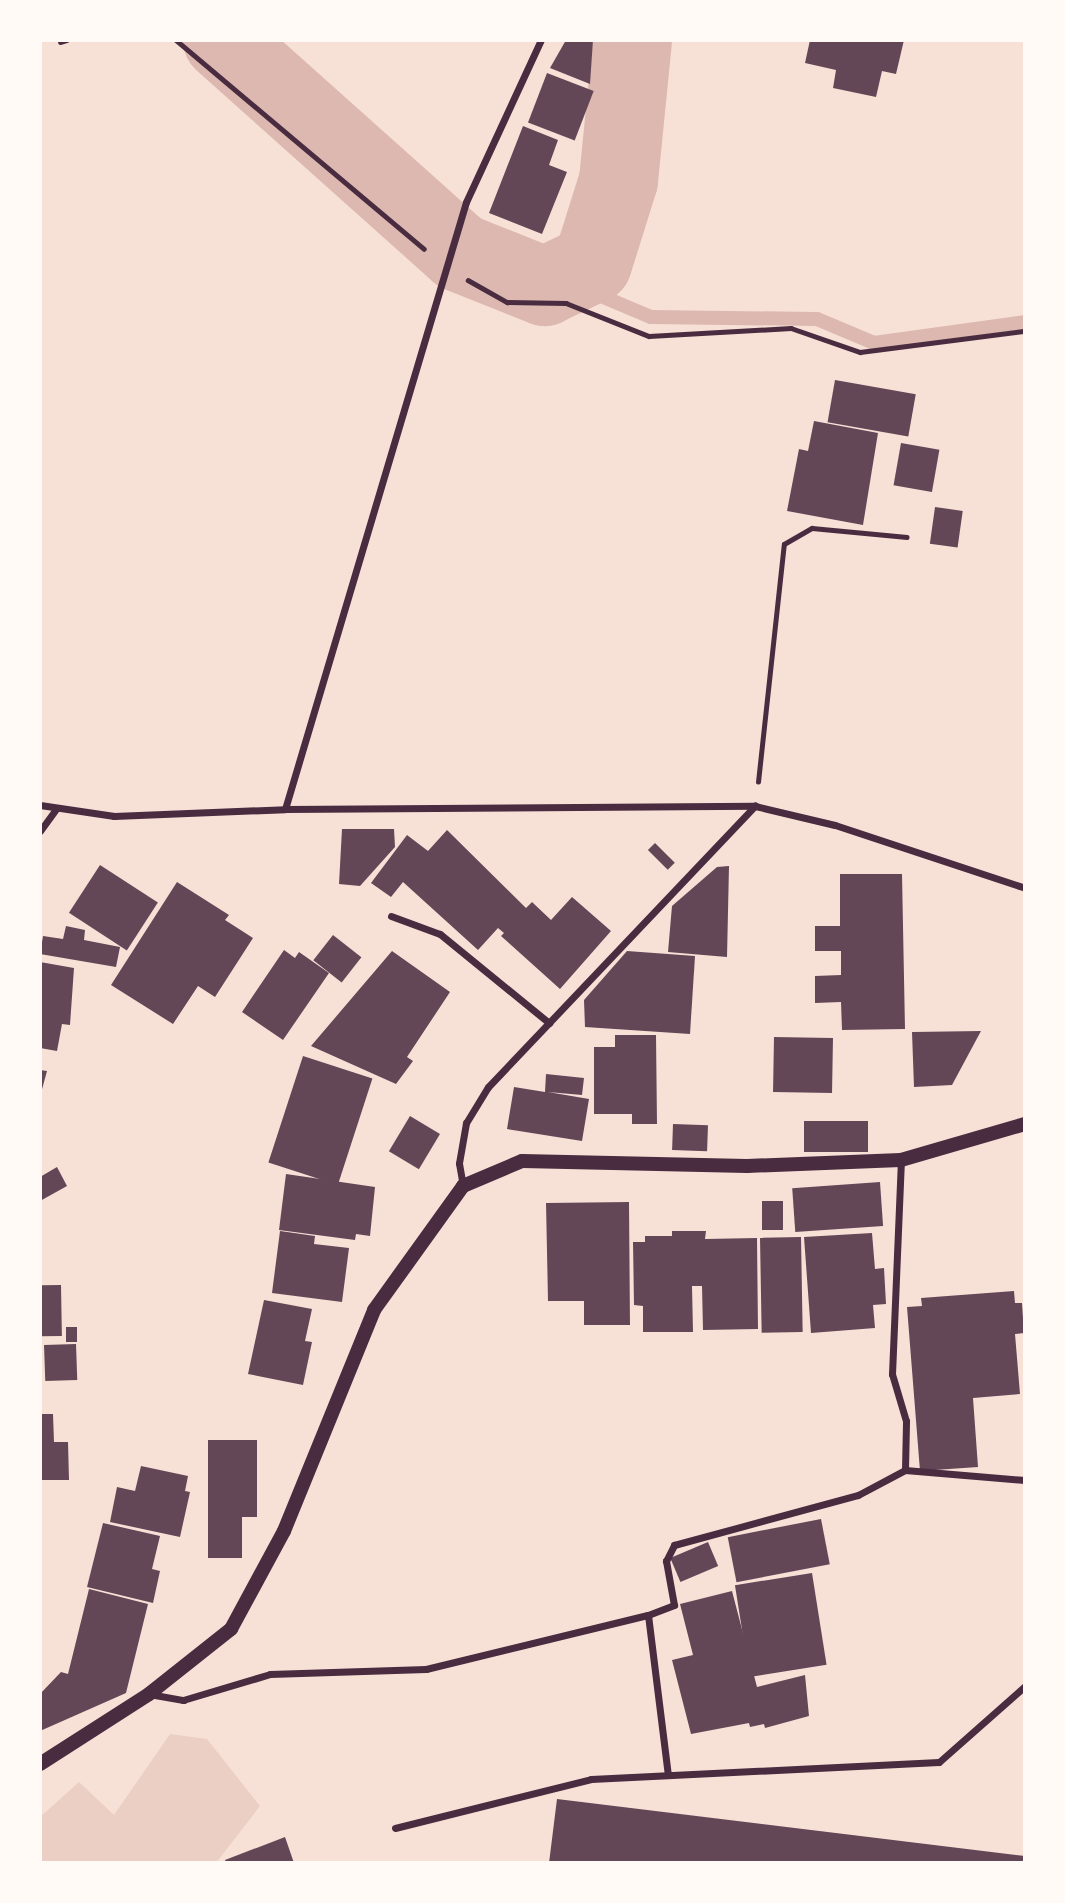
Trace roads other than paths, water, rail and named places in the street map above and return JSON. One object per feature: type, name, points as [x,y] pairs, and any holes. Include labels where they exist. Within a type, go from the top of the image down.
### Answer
[{"type":"main road","points":[[40,1764],[149,1694],[231,1629],[284,1531],[374,1310],[463,1186],[522,1161],[747,1166],[901,1160],[1025,1124]]},
{"type":"street","points":[[285,809],[466,202],[541,40]]},
{"type":"street","points":[[40,805],[55,810],[114,816],[285,809],[755,806],[835,825],[1025,888]]},
{"type":"street","points":[[463,1186],[459,1163],[466,1123],[488,1087],[755,806]]},
{"type":"street","points":[[40,831],[55,810]]},
{"type":"street","points":[[391,916],[440,934],[549,1023]]},
{"type":"street","points":[[901,1160],[892,1374],[905,1422],[905,1470]]},
{"type":"street","points":[[149,1694],[183,1700],[270,1674],[426,1669],[648,1615],[674,1605],[666,1561],[674,1545],[858,1495],[905,1470],[1025,1479]]},
{"type":"street","points":[[648,1615],[668,1775]]},
{"type":"street","points":[[395,1828],[591,1779],[939,1762],[1025,1686]]},
{"type":"waterway","points":[[222,40],[459,252],[544,286],[592,263],[618,180],[632,40]]},
{"type":"waterway","points":[[544,286],[601,296],[651,317],[817,319],[874,343],[1025,322]]}]
